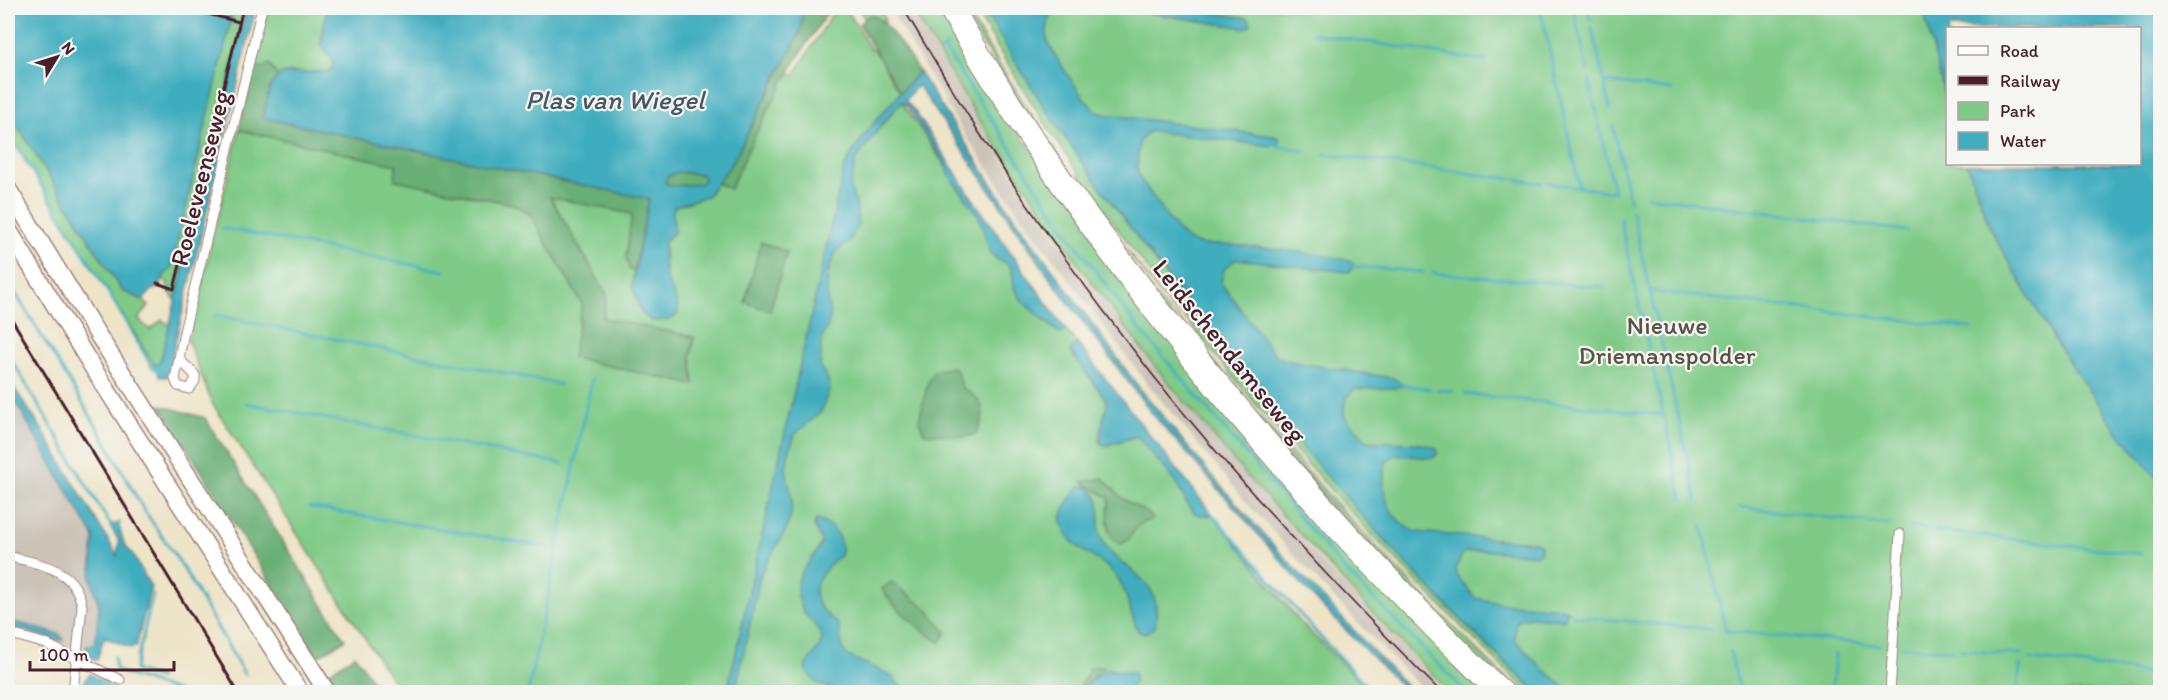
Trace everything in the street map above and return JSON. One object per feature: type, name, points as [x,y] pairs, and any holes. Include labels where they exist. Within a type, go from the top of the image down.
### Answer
[{"type":"highway","points":[[8,189],[327,693]]},
{"type":"highway","points":[[8,229],[93,368],[300,693]]},
{"type":"main road","name":"Leidschendamseweg","points":[[945,8],[1012,118],[1069,203],[1147,309],[1322,517],[1493,693]]},
{"type":"main road","name":"Leidschendamseweg","points":[[957,8],[1037,137],[1107,237],[1266,436],[1393,578],[1508,693]]},
{"type":"street","name":"Roeleveenseweg","points":[[179,359],[262,8]]},
{"type":"street","points":[[1890,693],[1900,534]]},
{"type":"street","points":[[8,556],[55,570],[67,577],[80,595],[82,606],[72,693]]},
{"type":"street","points":[[8,633],[46,644],[120,680]]},
{"type":"shaded area","points":[[889,8],[909,8],[982,128],[1038,211],[1090,285],[1157,372],[1326,567],[1446,692],[1426,692],[1382,648],[1247,503],[1146,382],[1024,220],[965,135]]},
{"type":"shaded area","points":[[8,383],[111,559],[95,654],[8,628]]},
{"type":"green space","points":[[234,8],[247,8],[176,298],[173,298],[167,282],[162,280],[171,269]]},
{"type":"green space","points":[[268,8],[327,8],[321,44],[332,60],[333,68],[320,73],[291,72],[278,76],[268,64],[263,69],[254,67]]},
{"type":"green space","points":[[798,8],[831,8],[802,51],[776,96],[730,189],[717,183],[732,163],[802,28],[802,13]]},
{"type":"green space","points":[[836,8],[846,8],[871,50],[874,49],[900,92],[898,95],[903,104],[978,214],[991,253],[998,260],[1007,263],[1012,270],[1014,287],[1022,301],[1060,334],[1066,330],[1077,343],[1070,351],[1106,399],[1107,404],[1099,441],[1105,446],[1138,437],[1177,483],[1180,491],[1207,516],[1213,515],[1302,624],[1369,692],[400,692],[212,403],[188,341],[239,130],[397,165],[396,180],[513,204],[530,214],[582,304],[694,384],[691,355],[694,337],[603,318],[607,295],[550,197],[633,214],[629,269],[634,272],[632,286],[665,272],[664,242],[674,232],[673,211],[675,206],[707,196],[717,183],[730,189],[749,146],[786,76],[789,71],[794,75]]},
{"type":"green space","points":[[858,8],[880,8],[885,23],[873,15],[865,19]]},
{"type":"green space","points":[[911,8],[942,8],[1019,134],[1487,692],[1449,692],[1362,602],[1251,481],[1155,367],[1088,278],[977,117]]},
{"type":"green space","points":[[960,8],[965,8],[1023,102],[1085,193],[1220,369],[1365,535],[1520,692],[1513,692],[1450,633],[1270,436],[1053,156]]},
{"type":"green space","points":[[974,8],[983,8],[1147,251],[1233,366],[1343,493],[1418,575],[1456,615],[1537,692],[1528,692],[1449,615],[1298,454],[1227,370],[1158,283],[1093,194],[1031,102]]},
{"type":"green space","name":"Nieuwe Driemanspolder","points":[[993,8],[2160,8],[2160,692],[1549,692],[1446,591]]},
{"type":"green space","points":[[870,15],[890,30],[919,72],[900,92],[859,24]]},
{"type":"green space","points":[[268,64],[278,76],[270,87],[263,118],[649,199],[634,272],[629,269],[626,256],[632,214],[550,197],[607,295],[603,318],[694,337],[691,355],[694,385],[572,358],[582,304],[530,214],[513,204],[395,180],[396,165],[239,130],[254,67],[263,69]]},
{"type":"green space","points":[[8,111],[122,291],[143,300],[149,306],[138,319],[150,330],[162,320],[170,325],[158,363],[153,363],[8,134]]},
{"type":"green space","points":[[678,172],[701,174],[705,179],[701,184],[671,186],[665,183],[667,176]]},
{"type":"green space","points":[[761,242],[787,252],[770,311],[745,302]]},
{"type":"green space","points":[[954,367],[959,375],[962,388],[975,397],[982,407],[980,426],[976,434],[964,437],[924,433],[919,420],[928,383],[934,371]]},
{"type":"green space","points":[[160,405],[205,418],[345,640],[317,657]]},
{"type":"green space","points":[[1103,478],[1123,499],[1149,514],[1153,519],[1138,525],[1128,540],[1121,544],[1115,541],[1109,531],[1109,498],[1082,482]]},
{"type":"green space","points":[[891,582],[926,608],[946,632],[940,643],[908,618],[888,597],[882,589]]},
{"type":"green space","points":[[355,655],[380,692],[341,692],[329,672]]},
{"type":"green space","points":[[1105,666],[1077,692],[1090,668]]},
{"type":"water","points":[[8,8],[234,8],[171,269],[165,274],[159,288],[153,289],[143,300],[122,291],[8,111]]},
{"type":"water","points":[[247,8],[256,8],[167,377],[160,377],[153,363],[158,363],[161,359]]},
{"type":"water","name":"Plas van Wiegel","points":[[327,8],[798,8],[802,13],[802,28],[732,163],[707,196],[675,206],[673,211],[674,232],[664,242],[664,261],[665,272],[678,306],[677,313],[674,317],[665,320],[651,321],[641,312],[632,286],[649,199],[263,118],[270,87],[280,74],[329,71],[333,68],[332,59],[321,44]],"holes":[[[678,172],[701,174],[705,179],[700,184],[671,186],[665,183],[667,176]]]},
{"type":"water","points":[[983,8],[1052,8],[1047,31],[1049,45],[1078,89],[1097,112],[1279,138],[1280,142],[1277,146],[1272,146],[1149,131],[1139,142],[1137,170],[1141,180],[1172,223],[1194,243],[1293,251],[1353,263],[1351,271],[1346,272],[1236,259],[1224,269],[1221,283],[1278,357],[1294,362],[1393,378],[1402,384],[1394,388],[1355,389],[1344,405],[1345,417],[1367,441],[1421,444],[1437,449],[1438,453],[1433,458],[1395,455],[1386,462],[1385,493],[1392,512],[1398,520],[1416,532],[1534,542],[1541,545],[1540,553],[1537,555],[1481,550],[1463,553],[1456,568],[1457,576],[1475,598],[1500,603],[1561,608],[1568,611],[1564,620],[1531,617],[1518,620],[1515,626],[1515,640],[1570,692],[1537,692],[1456,615],[1379,535],[1305,451],[1233,366],[1100,187],[1039,99]]},
{"type":"water","points":[[1146,8],[1184,8],[1246,18],[1249,19],[1251,25],[1245,28],[1149,13]]},
{"type":"water","points":[[1923,8],[2160,8],[2160,482],[2114,427],[2056,343],[1991,231],[1967,165],[2141,165],[2141,27],[1946,27],[1946,101]]},
{"type":"water","points":[[919,72],[1007,207],[1137,385],[1206,469],[1273,545],[1412,692],[1407,692],[1311,595],[1151,412],[1053,282],[918,85],[905,100],[1066,330],[1061,334],[1022,301],[1014,287],[1012,270],[1007,263],[998,260],[991,253],[978,214],[950,177],[945,164],[906,104],[901,102],[856,160],[850,187],[856,204],[858,225],[850,240],[836,252],[828,272],[827,293],[830,315],[821,346],[820,367],[830,388],[821,412],[795,434],[786,469],[792,499],[791,515],[786,530],[761,573],[735,692],[727,692],[844,168],[869,130]]},
{"type":"water","points":[[1077,343],[1213,515],[1199,515],[1193,512],[1177,483],[1138,437],[1104,446],[1101,444],[1100,434],[1107,404],[1106,399],[1070,351]]},
{"type":"water","points":[[8,379],[41,428],[117,555],[119,541],[110,526],[118,523],[125,546],[132,553],[151,587],[136,647],[131,648],[104,637],[97,660],[94,660],[86,648],[95,643],[99,606],[91,578],[94,537],[8,389]]},
{"type":"water","points":[[1079,487],[1088,487],[1095,494],[1100,507],[1099,528],[1103,542],[1121,562],[1141,578],[1154,597],[1155,628],[1144,633],[1139,632],[1117,577],[1104,564],[1074,544],[1069,537],[1063,524],[1062,514]]},
{"type":"water","points":[[816,520],[832,528],[841,544],[840,556],[828,566],[818,581],[815,595],[820,607],[838,624],[843,650],[848,656],[890,675],[907,692],[860,692],[825,687],[811,678],[806,670],[807,664],[822,640],[818,629],[804,613],[797,586],[804,568],[822,541],[814,526]]},
{"type":"water","points":[[8,620],[60,635],[64,640],[8,626]]},
{"type":"water","points":[[1108,669],[1135,673],[1134,683],[1124,692],[1081,692],[1092,679]]},
{"type":"water","points":[[90,674],[116,692],[84,692],[85,680]]},
{"type":"waterway","points":[[1540,8],[1580,188]]},
{"type":"waterway","points":[[1573,8],[1588,72]]},
{"type":"waterway","points":[[1588,8],[1590,19]]},
{"type":"waterway","points":[[1592,28],[1610,109]]},
{"type":"waterway","points":[[1312,33],[1486,61]]},
{"type":"waterway","points":[[941,51],[947,45]]},
{"type":"waterway","points":[[944,48],[1066,231],[1137,326],[1344,569],[1466,692]]},
{"type":"waterway","points":[[1548,183],[1614,192],[1589,80]]},
{"type":"waterway","points":[[1604,82],[1672,90]]},
{"type":"waterway","points":[[1613,126],[1630,202]]},
{"type":"waterway","points":[[8,132],[110,295],[152,367],[158,371]]},
{"type":"waterway","points":[[1275,145],[1305,151]]},
{"type":"waterway","points":[[1324,154],[1542,183]]},
{"type":"waterway","points":[[1647,196],[1907,231]]},
{"type":"waterway","points":[[1632,211],[1697,501]]},
{"type":"waterway","points":[[1620,218],[1682,499]]},
{"type":"waterway","points":[[223,228],[444,271]]},
{"type":"waterway","points":[[1350,266],[1423,272]]},
{"type":"waterway","points":[[1433,273],[1605,287]]},
{"type":"waterway","points":[[8,281],[105,440],[142,507],[182,566],[245,675]]},
{"type":"waterway","points":[[1650,291],[1971,328]]},
{"type":"waterway","points":[[215,315],[559,384]]},
{"type":"waterway","points":[[8,354],[108,521],[115,527],[120,523]]},
{"type":"waterway","points":[[528,692],[592,379]]},
{"type":"waterway","points":[[1399,384],[1430,389]]},
{"type":"waterway","points":[[1437,390],[1452,391]]},
{"type":"waterway","points":[[1466,394],[1663,415]]},
{"type":"waterway","points":[[246,403],[563,464]]},
{"type":"waterway","points":[[309,507],[546,547]]},
{"type":"waterway","points":[[1740,507],[1889,525]]},
{"type":"waterway","points":[[1213,515],[1322,639],[1373,692]]},
{"type":"waterway","points":[[1702,525],[1726,631],[1879,645]]},
{"type":"waterway","points":[[1910,527],[2141,554]]},
{"type":"waterway","points":[[153,594],[135,669],[159,678]]},
{"type":"waterway","points":[[1573,616],[1711,629]]},
{"type":"waterway","points":[[1902,647],[1952,650]]},
{"type":"waterway","points":[[1961,650],[2022,655]]},
{"type":"waterway","points":[[1730,651],[1740,692]]},
{"type":"waterway","points":[[1832,692],[1835,654]]},
{"type":"waterway","points":[[114,657],[116,669],[123,673],[179,692]]},
{"type":"waterway","points":[[2030,659],[2160,674]]},
{"type":"waterway","points":[[2018,692],[2020,665]]},
{"type":"tram line","points":[[903,8],[968,116],[1019,193],[1084,285],[1152,374],[1220,457],[1292,537],[1441,692]]},
{"type":"railway","points":[[185,8],[239,22]]},
{"type":"railway","points":[[157,283],[174,289],[243,8]]},
{"type":"railway","points":[[8,313],[238,692]]}]
